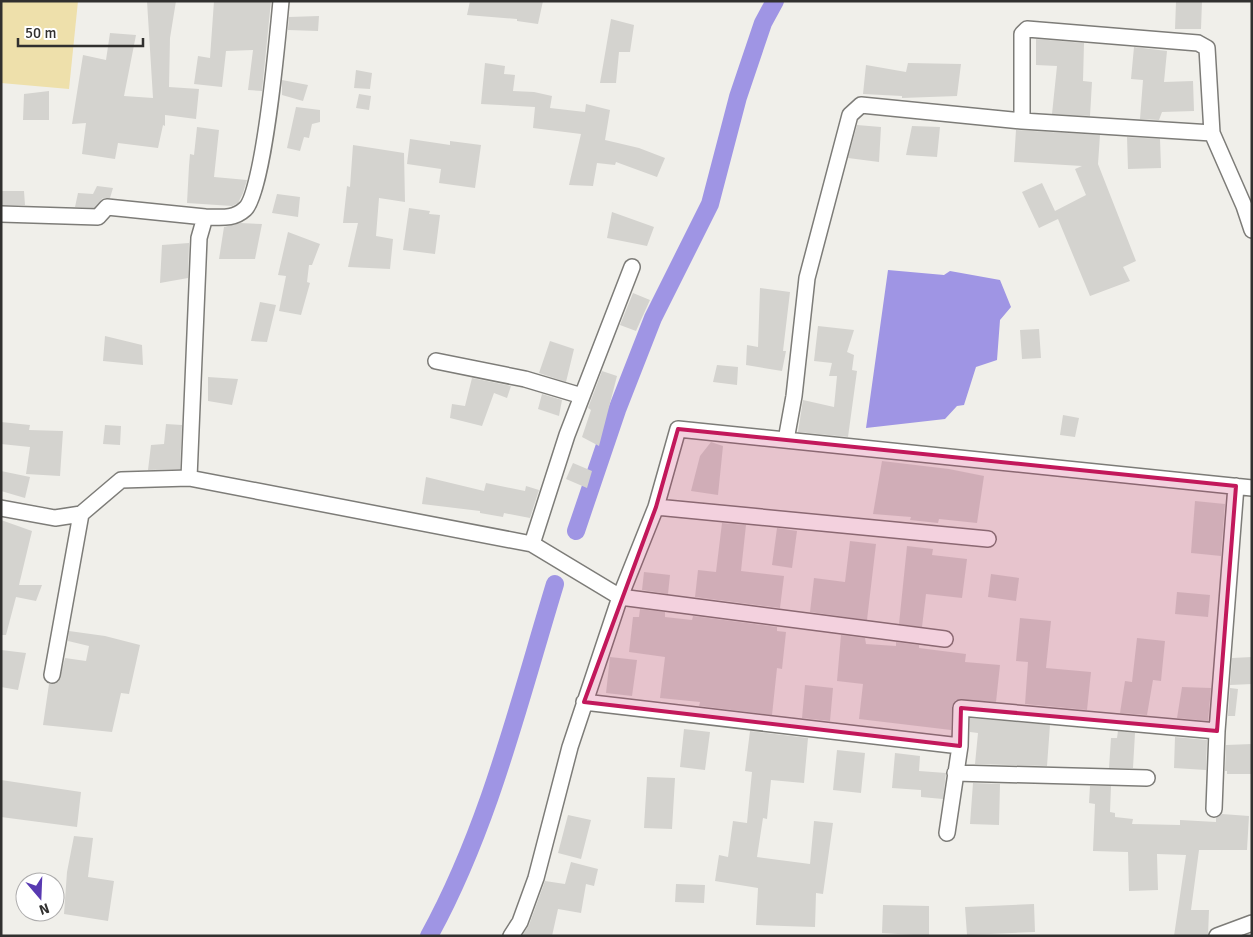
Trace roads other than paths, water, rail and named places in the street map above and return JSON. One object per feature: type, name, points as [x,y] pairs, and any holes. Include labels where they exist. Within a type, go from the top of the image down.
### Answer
[{"type":"street","points":[[1,214],[98,216],[107,207],[232,218],[247,208],[258,179],[276,61],[281,1]]},
{"type":"street","points":[[1022,120],[1022,34],[1027,29],[1198,43],[1207,48],[1212,133],[1244,206],[1252,230]]},
{"type":"street","points":[[786,440],[794,396],[807,278],[850,115],[861,105],[1022,120],[1212,133]]},
{"type":"street","points":[[189,478],[199,238],[205,217]]},
{"type":"street","points":[[532,544],[582,396],[632,267]]},
{"type":"street","points":[[436,361],[525,379],[582,396]]},
{"type":"street","points":[[511,936],[520,922],[536,878],[570,746],[620,597],[656,506],[678,429],[1252,488]]},
{"type":"street","points":[[1,508],[55,518],[81,514],[121,480],[189,478],[532,544],[620,597],[945,639]]},
{"type":"street","points":[[1214,809],[1217,731],[1236,486]]},
{"type":"street","points":[[656,506],[988,539]]},
{"type":"street","points":[[52,675],[81,514]]},
{"type":"street","points":[[584,702],[960,746]]},
{"type":"street","points":[[947,833],[960,746],[961,708],[1217,731]]},
{"type":"street","points":[[955,773],[1147,778]]},
{"type":"street","points":[[1217,936],[1245,929]]},
{"type":"waterway","points":[[576,531],[617,410],[653,318],[710,204],[738,97],[763,23],[775,1]]},
{"type":"waterway","points":[[429,936],[469,852],[486,808],[555,584]]}]
